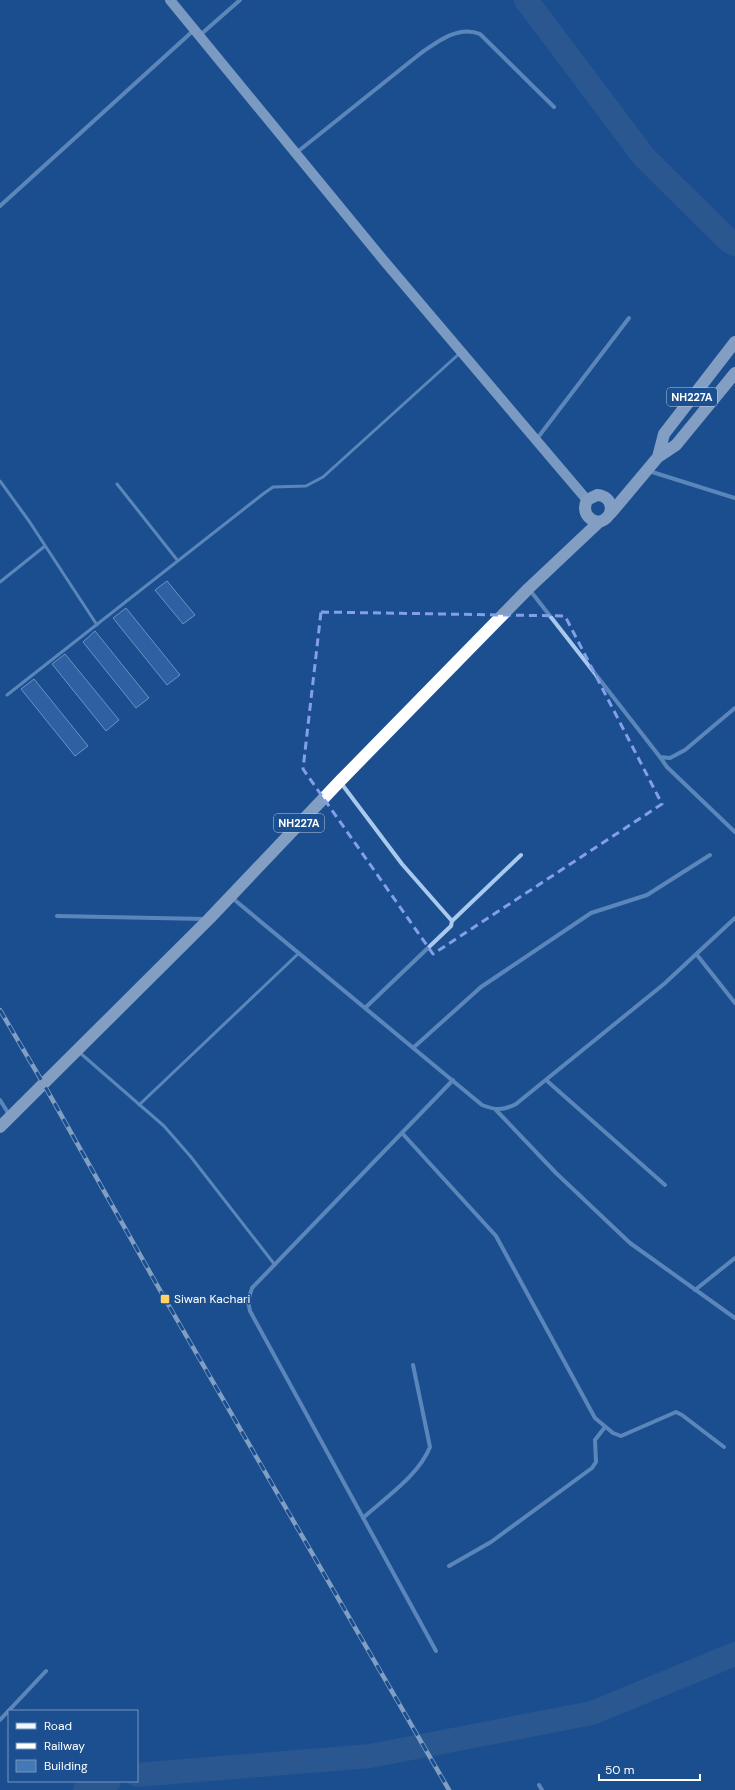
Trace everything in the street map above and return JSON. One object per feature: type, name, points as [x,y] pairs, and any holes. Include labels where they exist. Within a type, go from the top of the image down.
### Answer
[{"type":"highway","name":"NH227A","points":[[658,457],[664,434],[735,342]]},
{"type":"highway","name":"NH227A","points":[[0,1127],[76,1049],[209,919],[340,781],[529,588],[599,522],[606,519],[658,457],[676,445],[735,373]]},
{"type":"highway","points":[[599,522],[591,519],[586,513],[586,504],[588,500],[597,495],[607,498],[610,502],[611,513]]},
{"type":"main road","points":[[170,0],[196,34],[461,352],[588,500]]},
{"type":"street","points":[[0,206],[196,34],[240,0]]},
{"type":"street","points":[[296,153],[421,53],[462,30],[473,31],[480,34],[554,107]]},
{"type":"street","points":[[536,440],[629,318]]},
{"type":"street","points":[[647,471],[735,498]]},
{"type":"street","points":[[529,588],[667,767],[735,832]]},
{"type":"street","points":[[660,757],[670,758],[684,750],[735,708]]},
{"type":"street","points":[[340,781],[402,864],[452,921]]},
{"type":"street","points":[[413,1048],[481,987],[591,913],[654,891],[710,855]]},
{"type":"street","points":[[366,1008],[451,926],[452,921],[521,856]]},
{"type":"street","points":[[230,897],[482,1105],[496,1110],[556,1173],[630,1243],[735,1318]]},
{"type":"street","points":[[57,916],[209,919]]},
{"type":"street","points":[[496,1110],[508,1108],[516,1104],[546,1080],[664,984],[697,955],[735,918]]},
{"type":"street","points":[[697,955],[735,1003]]},
{"type":"street","points":[[436,1651],[250,1311],[248,1301],[252,1288],[453,1080]]},
{"type":"street","points":[[546,1080],[665,1186]]},
{"type":"street","points":[[0,1100],[10,1116]]},
{"type":"street","points":[[402,1133],[496,1236],[584,1401],[595,1418],[605,1427],[620,1436],[676,1412],[724,1447]]},
{"type":"street","points":[[695,1290],[735,1258]]},
{"type":"street","points":[[363,1518],[416,1469],[426,1457],[430,1447],[413,1365]]},
{"type":"street","points":[[449,1566],[491,1542],[592,1468],[596,1462],[595,1440],[605,1427]]},
{"type":"street","points":[[9,1710],[46,1671]]},
{"type":"street","points":[[0,1720],[8,1711]]},
{"type":"street","points":[[539,1785],[542,1790]]},
{"type":"lane","points":[[7,695],[273,487],[306,486],[323,477],[461,352]]},
{"type":"lane","points":[[0,481],[29,521],[97,625]]},
{"type":"lane","points":[[117,484],[178,561]]},
{"type":"lane","points":[[0,582],[45,546]]},
{"type":"lane","points":[[139,1104],[299,953]]},
{"type":"lane","points":[[76,1049],[164,1126],[191,1157],[275,1265]]},
{"type":"highlighted area","points":[[321,612],[565,616],[662,804],[433,954],[303,769]]},
{"type":"building","points":[[167,581],[195,615],[183,624],[155,590]]},
{"type":"building","points":[[126,608],[180,675],[167,685],[113,618]]},
{"type":"building","points":[[95,631],[149,698],[136,708],[83,642]]},
{"type":"building","points":[[65,654],[119,720],[106,731],[52,664]]},
{"type":"building","points":[[34,679],[88,746],[75,756],[21,689]]},
{"type":"waterway","points":[[526,0],[644,157],[728,240],[735,244]]},
{"type":"waterway","points":[[138,1775],[370,1756],[592,1713],[735,1654]]},
{"type":"waterway","points":[[85,1790],[106,1782]]},
{"type":"railway","points":[[0,1010],[449,1790]]},
{"type":"place","name":"Siwan Kachari","points":[[165,1299]]}]
